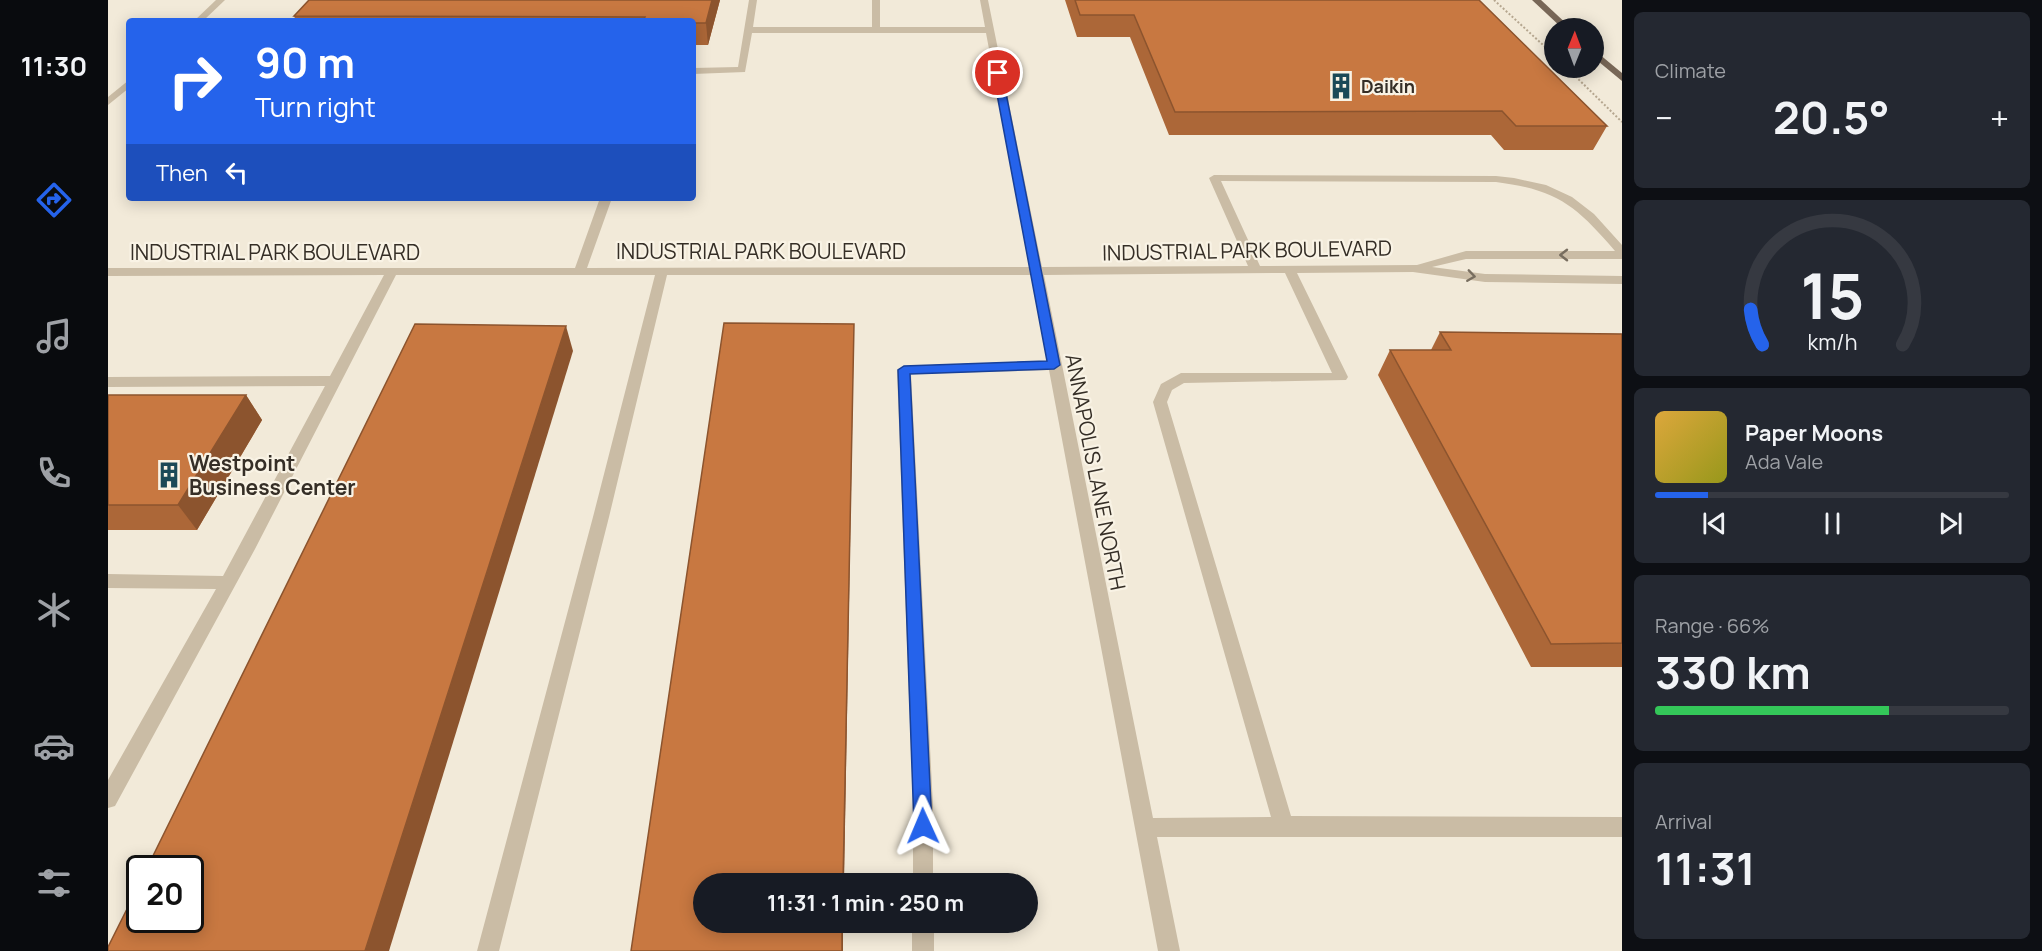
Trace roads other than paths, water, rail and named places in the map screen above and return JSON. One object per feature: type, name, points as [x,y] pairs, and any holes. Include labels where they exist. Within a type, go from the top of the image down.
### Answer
[{"type":"main road","points":[[1536,0],[1557,18]]},
{"type":"main road","points":[[1604,62],[1622,78]]},
{"type":"street","points":[[201,18],[221,0]]},
{"type":"street","points":[[696,70],[742,70],[753,0]]},
{"type":"street","points":[[876,0],[876,30]]},
{"type":"street","name":"ANNAPOLIS LANE NORTH","points":[[984,0],[1168,951]]},
{"type":"street","points":[[749,30],[990,30]]},
{"type":"street","points":[[108,102],[126,86]]},
{"type":"street","points":[[1256,269],[1214,178],[1496,179],[1520,182],[1568,199],[1582,210],[1622,253]]},
{"type":"street","points":[[580,270],[605,201]]},
{"type":"street","name":"INDUSTRIAL PARK BOULEVARD","points":[[1413,268],[1466,255],[1622,253]]},
{"type":"street","name":"INDUSTRIAL PARK BOULEVARD","points":[[108,272],[1036,271],[1413,268],[1485,278],[1622,280]]},
{"type":"street","points":[[1284,826],[1160,402],[1166,387],[1181,378],[1341,377],[1289,269]]},
{"type":"street","points":[[488,951],[662,270]]},
{"type":"street","points":[[108,799],[228,583],[392,271]]},
{"type":"street","points":[[923,873],[923,806],[904,370],[1054,365]]},
{"type":"street","points":[[108,382],[335,381]]},
{"type":"street","points":[[108,581],[228,583]]},
{"type":"street","points":[[1144,828],[1622,827]]},
{"type":"street","points":[[923,933],[923,951]]},
{"type":"place","name":"Daikin","points":[[1341,86]]},
{"type":"place","name":"Westpoint Business Center","points":[[169,475]]}]
